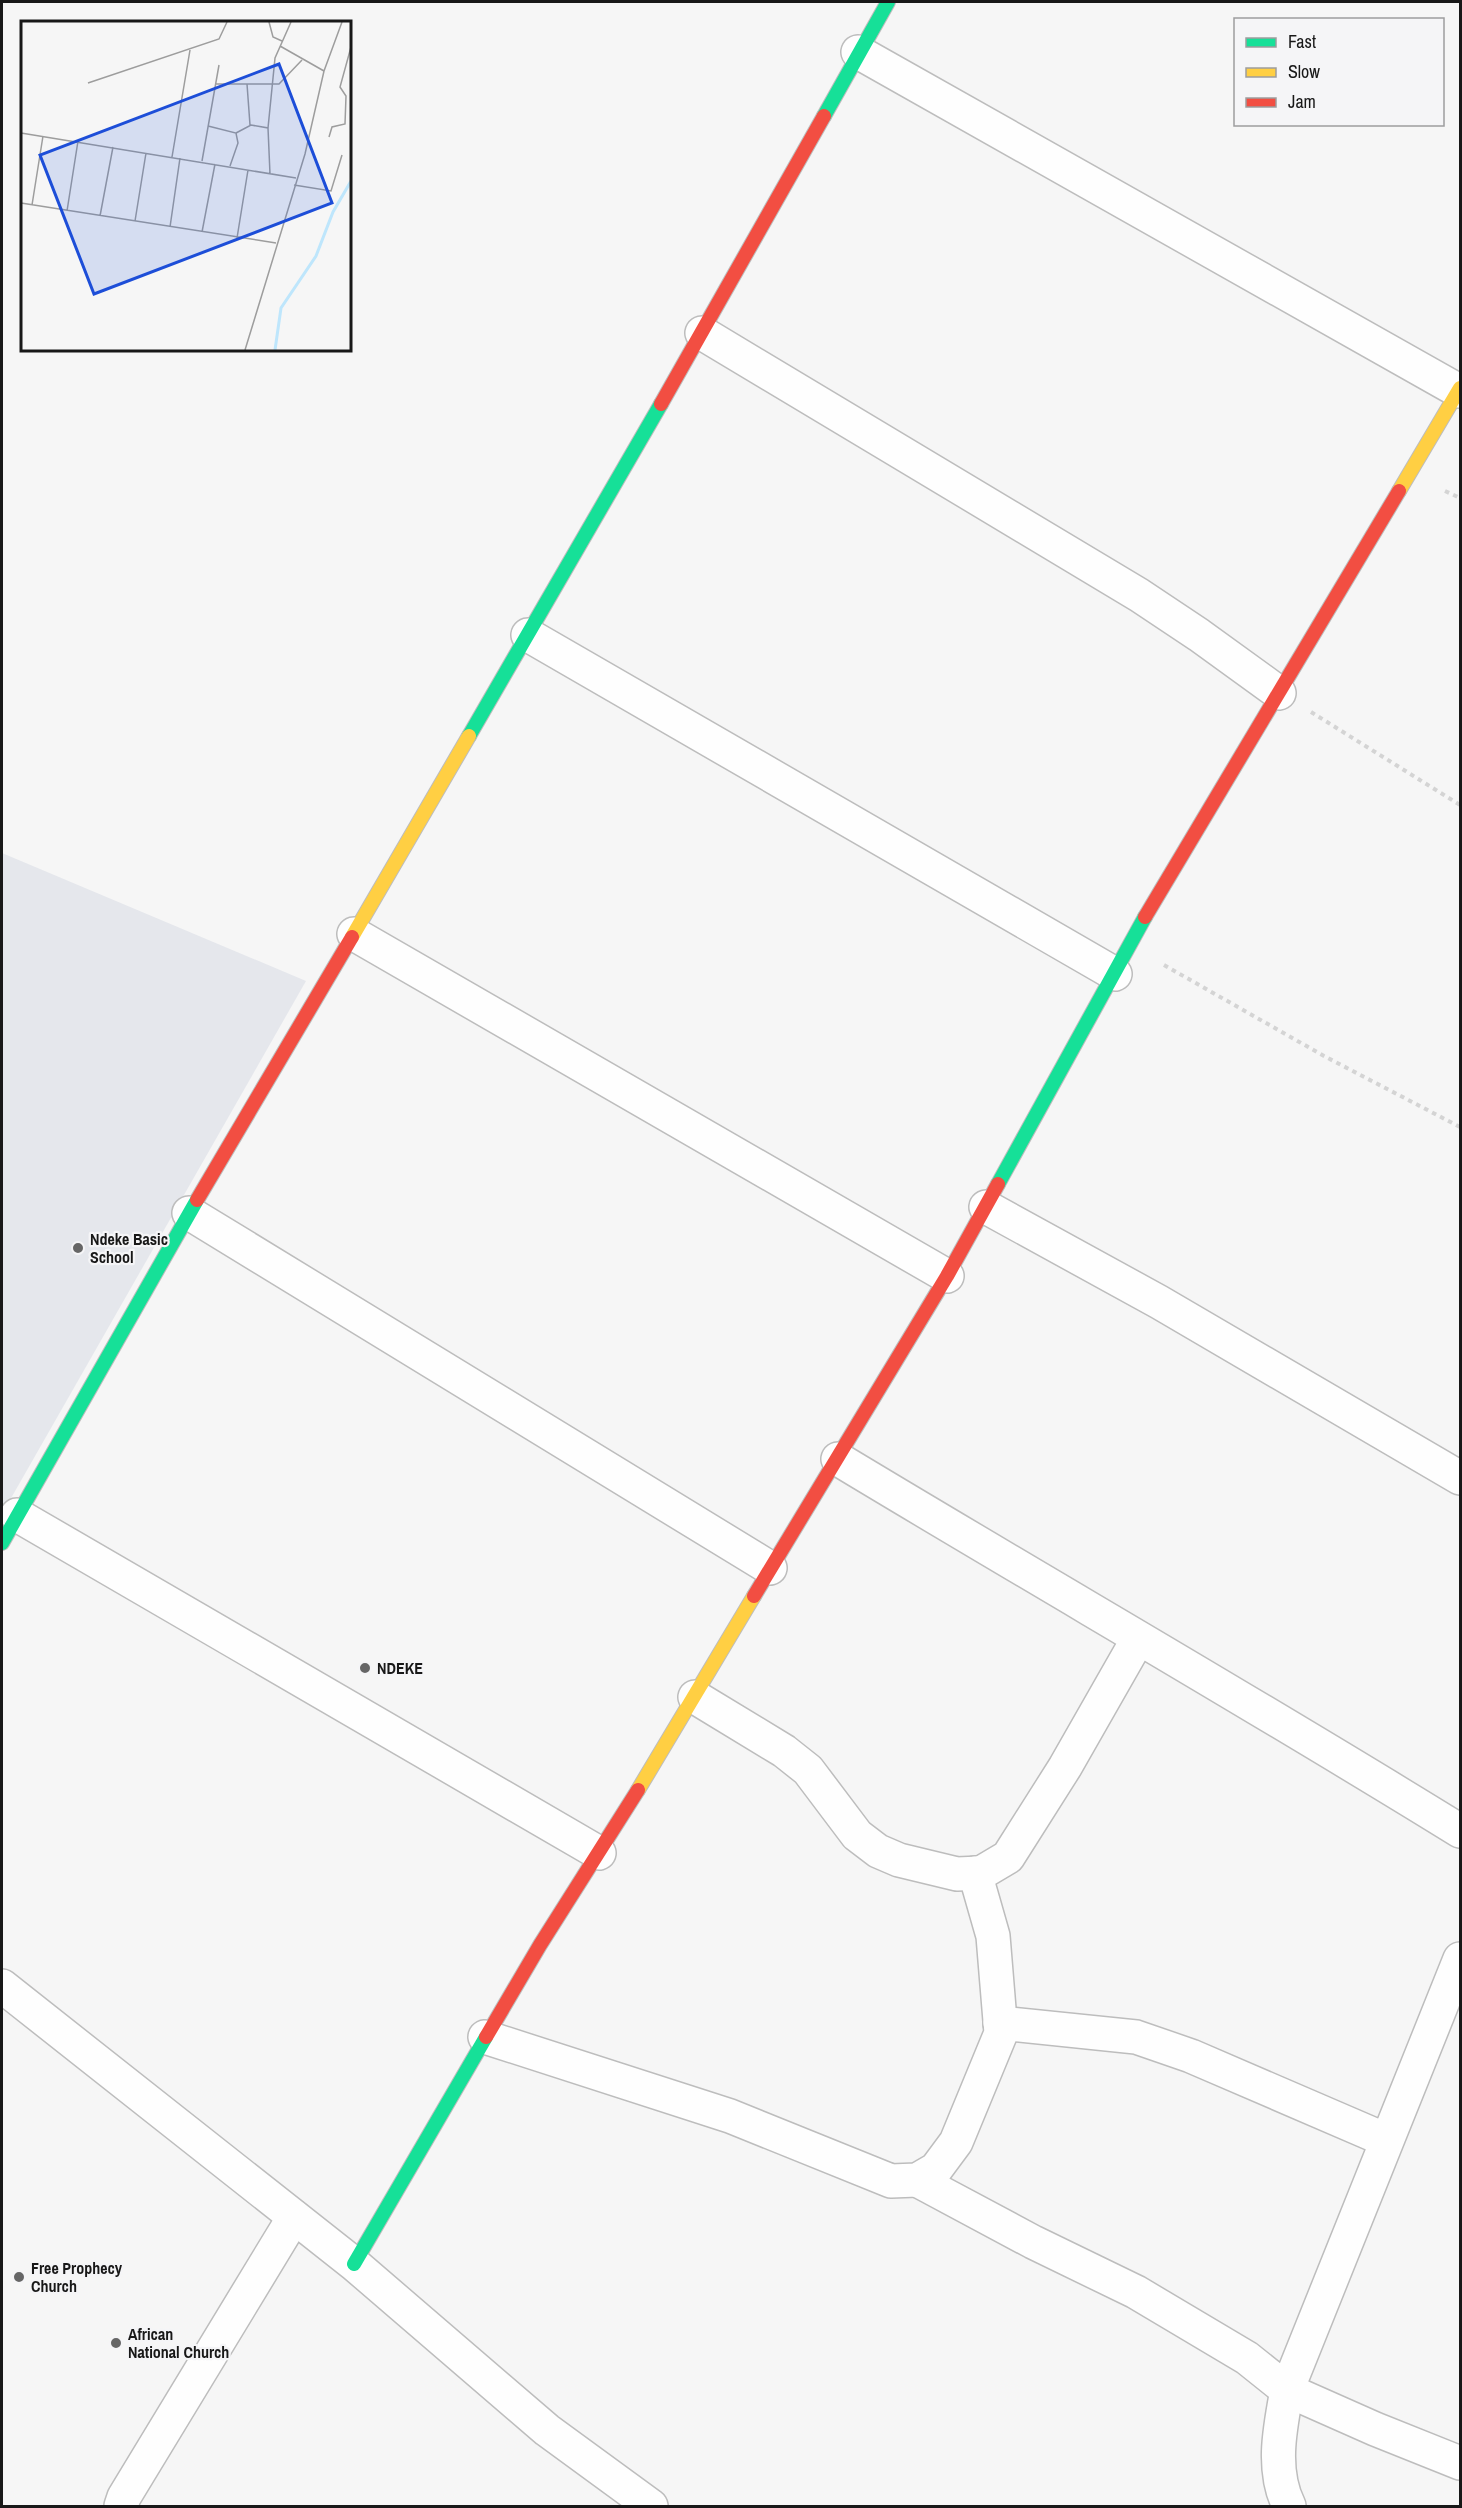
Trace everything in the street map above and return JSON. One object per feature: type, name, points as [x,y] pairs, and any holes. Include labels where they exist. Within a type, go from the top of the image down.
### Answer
[{"type":"street","points":[[2,1543],[189,1213],[354,934],[702,333],[888,2]]},
{"type":"street","points":[[354,2264],[540,1945],[695,1697],[770,1568],[838,1460],[947,1276],[1129,945],[1460,390],[858,52]]},
{"type":"street","points":[[702,333],[1139,595],[1199,634],[1279,693]]},
{"type":"street","points":[[528,635],[1115,974]]},
{"type":"street","points":[[354,934],[947,1276]]},
{"type":"street","points":[[986,1207],[1169,1308],[1461,1478]]},
{"type":"street","points":[[189,1213],[770,1568]]},
{"type":"street","points":[[838,1460],[1138,1639],[1210,1679],[1461,1831]]},
{"type":"street","points":[[17,1515],[599,1853]]},
{"type":"street","points":[[695,1697],[784,1751],[808,1770],[857,1835],[878,1851],[899,1860],[957,1875],[975,1873],[994,1867],[1008,1857],[1065,1767],[1138,1639]]},
{"type":"street","points":[[485,2037],[730,2116],[891,2181],[917,2180],[936,2169],[956,2142],[1001,2033],[993,1936],[975,1873]]},
{"type":"street","points":[[1289,2506],[1284,2497],[1278,2465],[1279,2434],[1287,2390],[1461,1959]]},
{"type":"street","points":[[2,1986],[354,2264],[547,2430],[651,2506]]},
{"type":"street","points":[[1000,2023],[1136,2037],[1191,2056],[1386,2140]]},
{"type":"street","points":[[917,2180],[1033,2242],[1136,2292],[1247,2358],[1287,2390],[1461,2463]]},
{"type":"street","points":[[121,2506],[294,2217]]},
{"type":"path","points":[[1279,693],[1461,805]]},
{"type":"path","points":[[1129,945],[1324,1056],[1461,1127]]},
{"type":"shaded area","name":"Ndeke Basic School","points":[[2,853],[306,981],[2,1514]]},
{"type":"traffic: fast","points":[[824,116],[888,2]]},
{"type":"traffic: fast","points":[[469,736],[661,404]]},
{"type":"traffic: fast","points":[[998,1184],[1145,917]]},
{"type":"traffic: fast","points":[[2,1543],[197,1200]]},
{"type":"traffic: fast","points":[[354,2264],[486,2037]]},
{"type":"traffic: slow","points":[[1399,491],[1460,388]]},
{"type":"traffic: slow","points":[[352,937],[469,736]]},
{"type":"traffic: slow","points":[[638,1790],[754,1596]]},
{"type":"traffic: jam","points":[[661,404],[824,116]]},
{"type":"traffic: jam","points":[[1145,917],[1399,491]]},
{"type":"traffic: jam","points":[[197,1200],[352,937]]},
{"type":"traffic: jam","points":[[754,1596],[947,1276],[998,1184]]},
{"type":"traffic: jam","points":[[486,2037],[540,1945],[638,1790]]},
{"type":"place","name":"Ndeke Basic School","points":[[78,1248]]},
{"type":"place","name":"NDEKE","points":[[365,1668]]},
{"type":"place","name":"Free Prophecy Church","points":[[19,2277]]},
{"type":"place","name":"African National Church","points":[[116,2343]]}]
